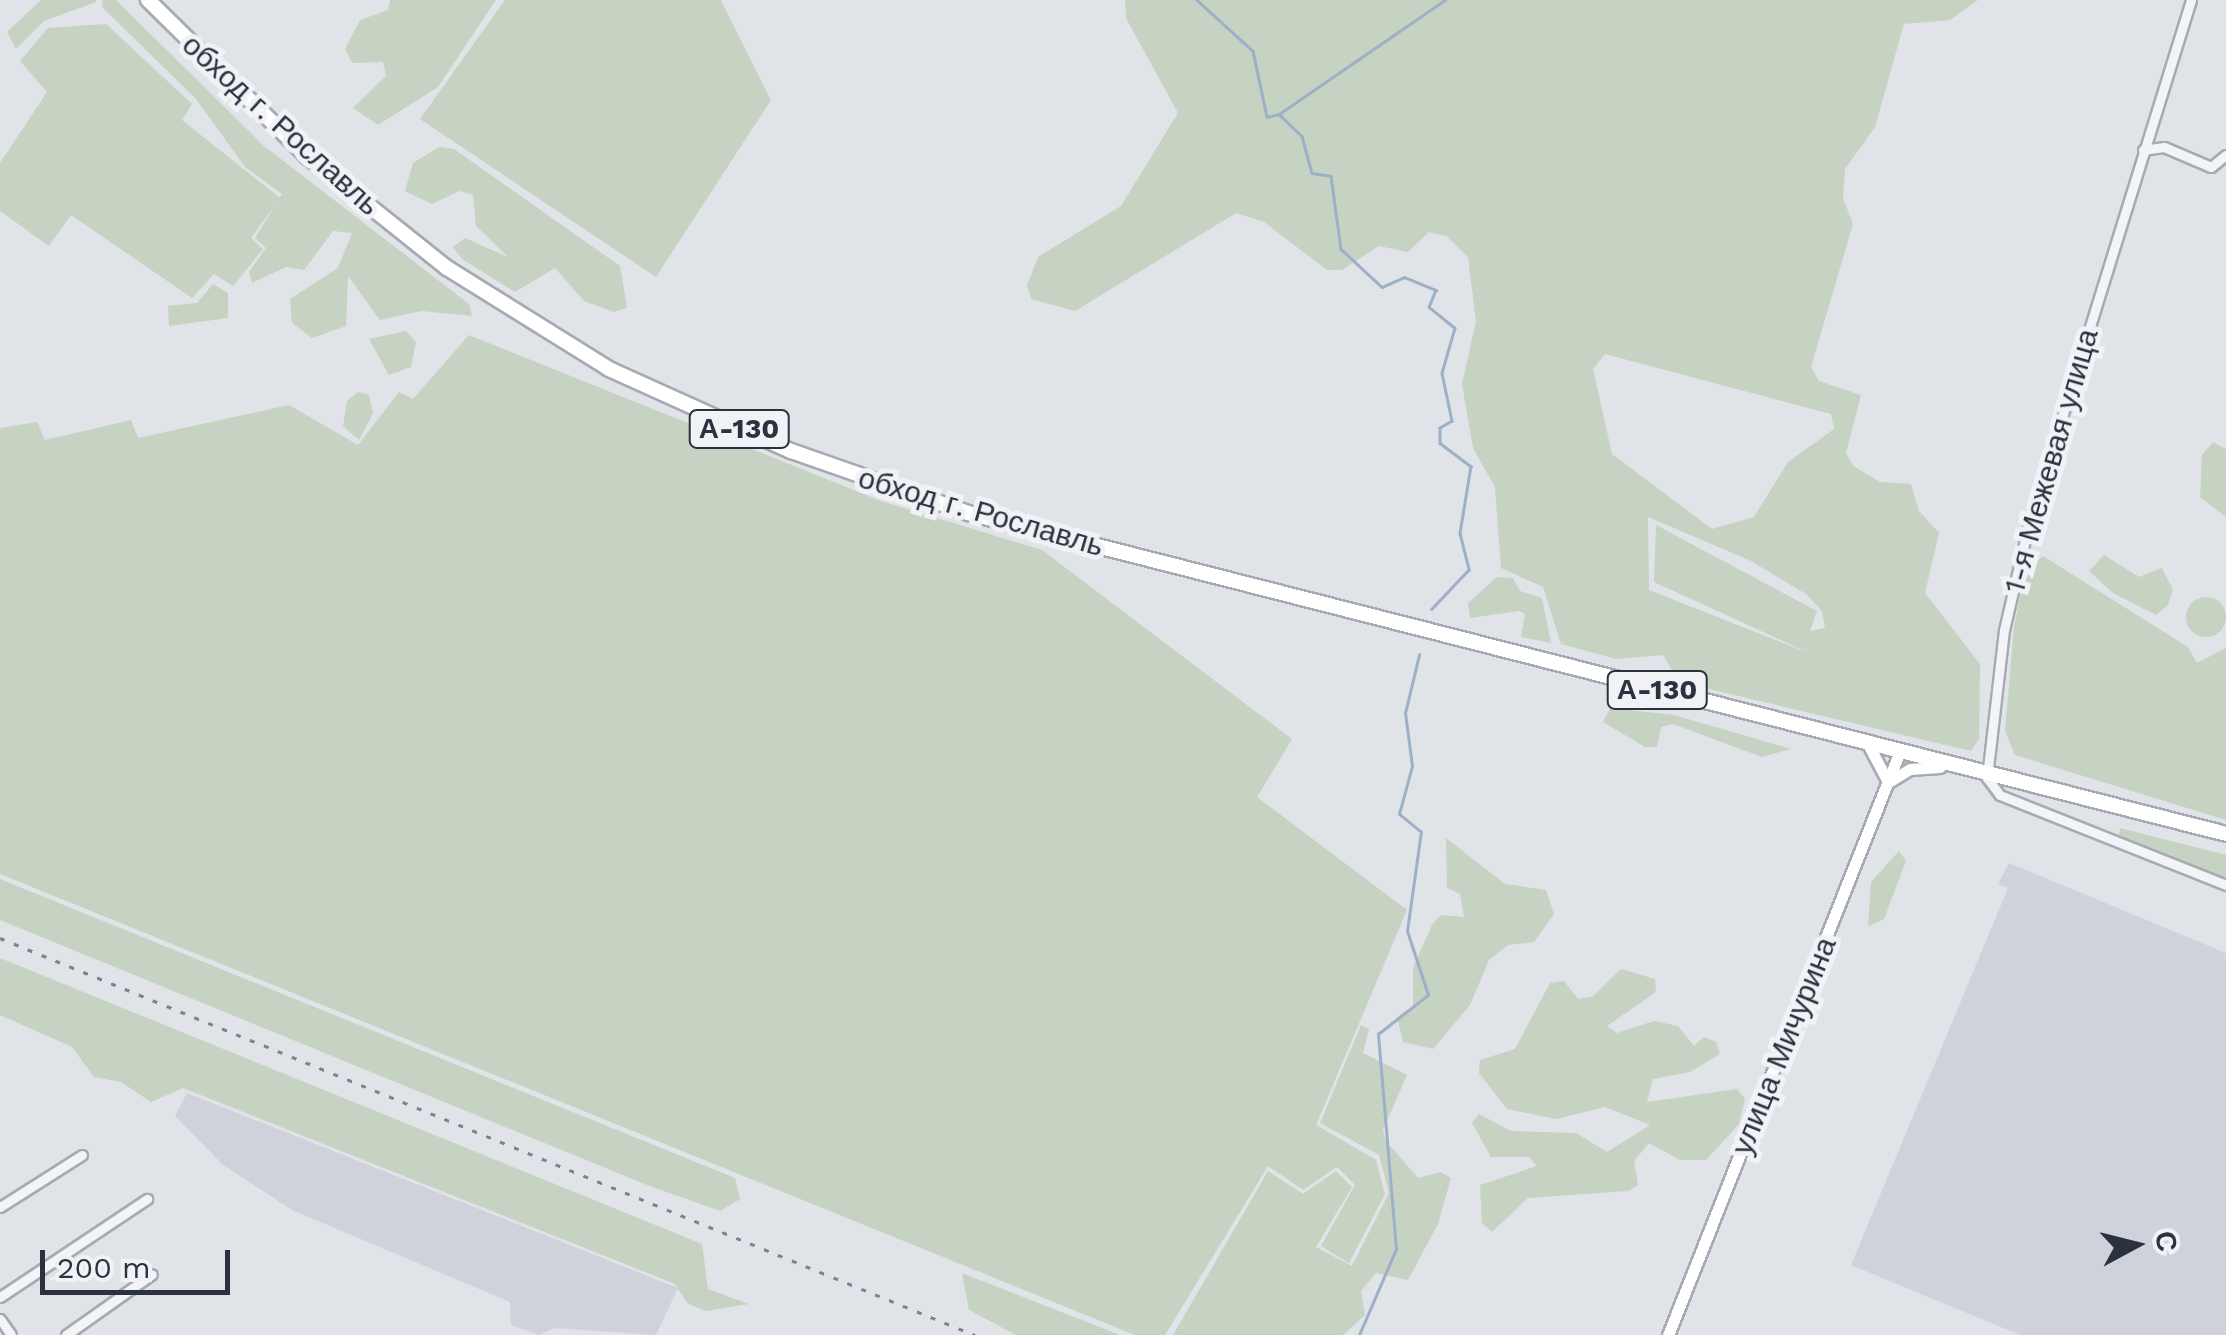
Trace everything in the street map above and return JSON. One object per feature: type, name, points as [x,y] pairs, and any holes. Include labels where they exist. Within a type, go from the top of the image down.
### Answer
[{"type":"highway","name":"обход г. Рославль","points":[[148,0],[308,157],[447,268],[556,340],[712,417],[968,512],[1940,767]]},
{"type":"highway","name":"А-130","points":[[1940,767],[2226,834]]},
{"type":"main road","points":[[1870,748],[1885,764],[1887,784]]},
{"type":"main road","name":"улица Мичурина","points":[[1668,1335],[1898,756]]},
{"type":"main road","points":[[1887,784],[1901,771],[1940,767]]},
{"type":"street","name":"1-я Межевая улица","points":[[1988,778],[2004,630],[2028,525],[2191,0]]},
{"type":"street","points":[[2144,150],[2164,147],[2211,167],[2226,154]]},
{"type":"street","points":[[1988,778],[2000,795],[2226,885]]},
{"type":"street","points":[[0,1208],[82,1154]]},
{"type":"street","points":[[0,1297],[147,1199]]},
{"type":"street","points":[[66,1335],[152,1274]]},
{"type":"street","points":[[0,1320],[10,1335]]},
{"type":"shaded area","points":[[2009,863],[2226,953],[2226,1335],[2020,1335],[1851,1265],[2008,888],[1998,884]]},
{"type":"shaded area","points":[[187,1093],[678,1288],[656,1335],[554,1328],[539,1335],[511,1325],[510,1302],[292,1210],[222,1164],[175,1116]]},
{"type":"green space","points":[[41,0],[96,2],[44,21],[16,49],[7,32]]},
{"type":"green space","points":[[103,0],[116,0],[264,146],[469,304],[472,316],[421,311],[380,320],[348,276],[346,326],[312,338],[292,323],[290,299],[338,268],[352,233],[333,231],[304,270],[286,267],[252,283],[249,272],[266,248],[255,238],[282,194],[245,167],[196,99],[102,7]]},
{"type":"green space","points":[[390,0],[496,0],[438,87],[378,125],[353,108],[386,76],[383,62],[352,63],[345,49],[360,20],[388,10]]},
{"type":"green space","points":[[505,0],[721,0],[771,100],[656,277],[420,119]]},
{"type":"green space","points":[[1125,0],[1978,0],[1950,20],[1904,24],[1875,127],[1845,169],[1843,198],[1853,224],[1811,367],[1819,381],[1861,395],[1846,453],[1853,466],[1880,482],[1911,484],[1919,511],[1939,533],[1925,593],[1980,664],[1979,739],[1971,751],[1679,682],[1663,655],[1616,659],[1561,644],[1543,587],[1501,568],[1495,487],[1473,448],[1462,384],[1476,321],[1468,257],[1446,236],[1429,232],[1408,252],[1379,246],[1342,270],[1327,270],[1264,222],[1236,213],[1075,311],[1031,299],[1027,285],[1038,257],[1121,206],[1178,113],[1126,18]],"holes":[[[1605,354],[1831,414],[1834,429],[1788,462],[1754,517],[1712,529],[1612,454],[1593,369]],[[1648,517],[1751,561],[1806,594],[1822,611],[1825,628],[1810,631],[1817,611],[1656,525],[1654,582],[1811,654],[1649,590]]]},
{"type":"green space","points":[[106,24],[192,104],[182,120],[280,198],[251,238],[263,249],[233,286],[214,274],[192,298],[71,215],[49,246],[0,211],[0,163],[47,92],[20,61],[48,28]]},
{"type":"green space","points":[[439,147],[454,149],[620,266],[627,308],[614,312],[584,301],[555,268],[515,292],[462,259],[453,247],[465,238],[508,257],[476,226],[473,195],[459,191],[432,204],[405,191],[413,163]]},
{"type":"green space","points":[[213,284],[228,293],[228,318],[169,326],[168,306],[197,303]]},
{"type":"green space","points":[[406,331],[416,342],[411,367],[389,375],[369,339]]},
{"type":"green space","points":[[469,335],[881,501],[1042,550],[1292,739],[1257,797],[1407,910],[1316,1125],[1376,1160],[1385,1194],[1349,1263],[1321,1246],[1355,1185],[1337,1167],[1303,1190],[1268,1166],[1165,1335],[1135,1335],[0,874],[0,428],[37,422],[45,440],[131,420],[138,438],[289,405],[358,445],[399,392],[413,399]]},
{"type":"green space","points":[[358,392],[369,395],[373,413],[359,440],[343,426],[347,401]]},
{"type":"green space","points":[[2213,442],[2226,449],[2226,517],[2200,497],[2202,455]]},
{"type":"green space","points":[[2104,555],[2139,577],[2162,568],[2173,590],[2168,605],[2156,615],[2113,593],[2089,571]]},
{"type":"green space","points":[[2043,556],[2188,647],[2197,663],[2226,648],[2226,820],[2015,755],[2005,731],[2014,627],[2025,571]]},
{"type":"green space","points":[[1497,577],[1513,578],[1520,591],[1542,598],[1551,643],[1521,637],[1525,614],[1519,611],[1470,618],[1468,603]]},
{"type":"green space","points":[[2206,597],[2220,603],[2226,617],[2220,631],[2206,637],[2192,631],[2186,617],[2192,603]]},
{"type":"green space","points":[[1610,708],[1674,715],[1791,749],[1762,757],[1673,724],[1661,727],[1657,747],[1645,747],[1603,722]]},
{"type":"green space","points":[[2120,828],[2226,855],[2226,878],[2119,835]]},
{"type":"green space","points":[[1446,838],[1505,884],[1546,890],[1554,914],[1534,942],[1508,945],[1489,960],[1470,1005],[1433,1049],[1403,1042],[1397,1017],[1413,1006],[1413,968],[1432,925],[1441,915],[1464,917],[1460,894],[1447,888]]},
{"type":"green space","points":[[1899,851],[1906,861],[1884,919],[1868,926],[1871,882]]},
{"type":"green space","points":[[0,879],[735,1178],[740,1199],[720,1211],[647,1185],[0,920]]},
{"type":"green space","points":[[0,958],[702,1244],[708,1289],[749,1304],[706,1311],[688,1304],[675,1284],[183,1088],[151,1102],[121,1082],[94,1077],[72,1047],[0,1015]]},
{"type":"green space","points":[[1621,969],[1655,979],[1656,992],[1607,1026],[1617,1033],[1654,1021],[1678,1026],[1694,1046],[1704,1037],[1716,1042],[1720,1054],[1690,1072],[1653,1079],[1647,1102],[1737,1089],[1745,1099],[1739,1124],[1706,1160],[1680,1160],[1649,1143],[1634,1161],[1638,1185],[1628,1191],[1528,1198],[1492,1232],[1482,1223],[1480,1185],[1537,1166],[1529,1157],[1491,1157],[1472,1123],[1479,1114],[1511,1131],[1576,1133],[1607,1152],[1650,1125],[1605,1107],[1556,1119],[1507,1109],[1479,1073],[1480,1060],[1515,1049],[1550,983],[1564,981],[1578,999],[1592,997]]},
{"type":"green space","points":[[1361,1025],[1369,1029],[1363,1053],[1407,1075],[1383,1130],[1386,1141],[1418,1178],[1440,1172],[1451,1178],[1438,1224],[1408,1280],[1376,1273],[1361,1291],[1365,1315],[1343,1335],[1173,1335],[1268,1171],[1303,1194],[1336,1171],[1352,1187],[1316,1247],[1352,1266],[1389,1193],[1379,1155],[1320,1123]]},
{"type":"green space","points":[[962,1273],[1120,1335],[1016,1335],[969,1310]]},
{"type":"waterway","points":[[1197,0],[1253,51],[1267,117],[1279,114],[1302,136],[1312,173],[1331,176],[1341,249],[1382,287],[1404,277],[1436,290],[1429,307],[1455,328],[1442,373],[1452,421],[1440,428],[1440,443],[1471,466],[1460,533],[1469,570],[1432,609]]},
{"type":"waterway","points":[[1279,114],[1445,0]]},
{"type":"waterway","points":[[1359,1335],[1396,1249],[1378,1034],[1428,995],[1407,931],[1421,832],[1399,814],[1412,766],[1405,713],[1419,655]]},
{"type":"railway","points":[[0,938],[975,1335]]}]
